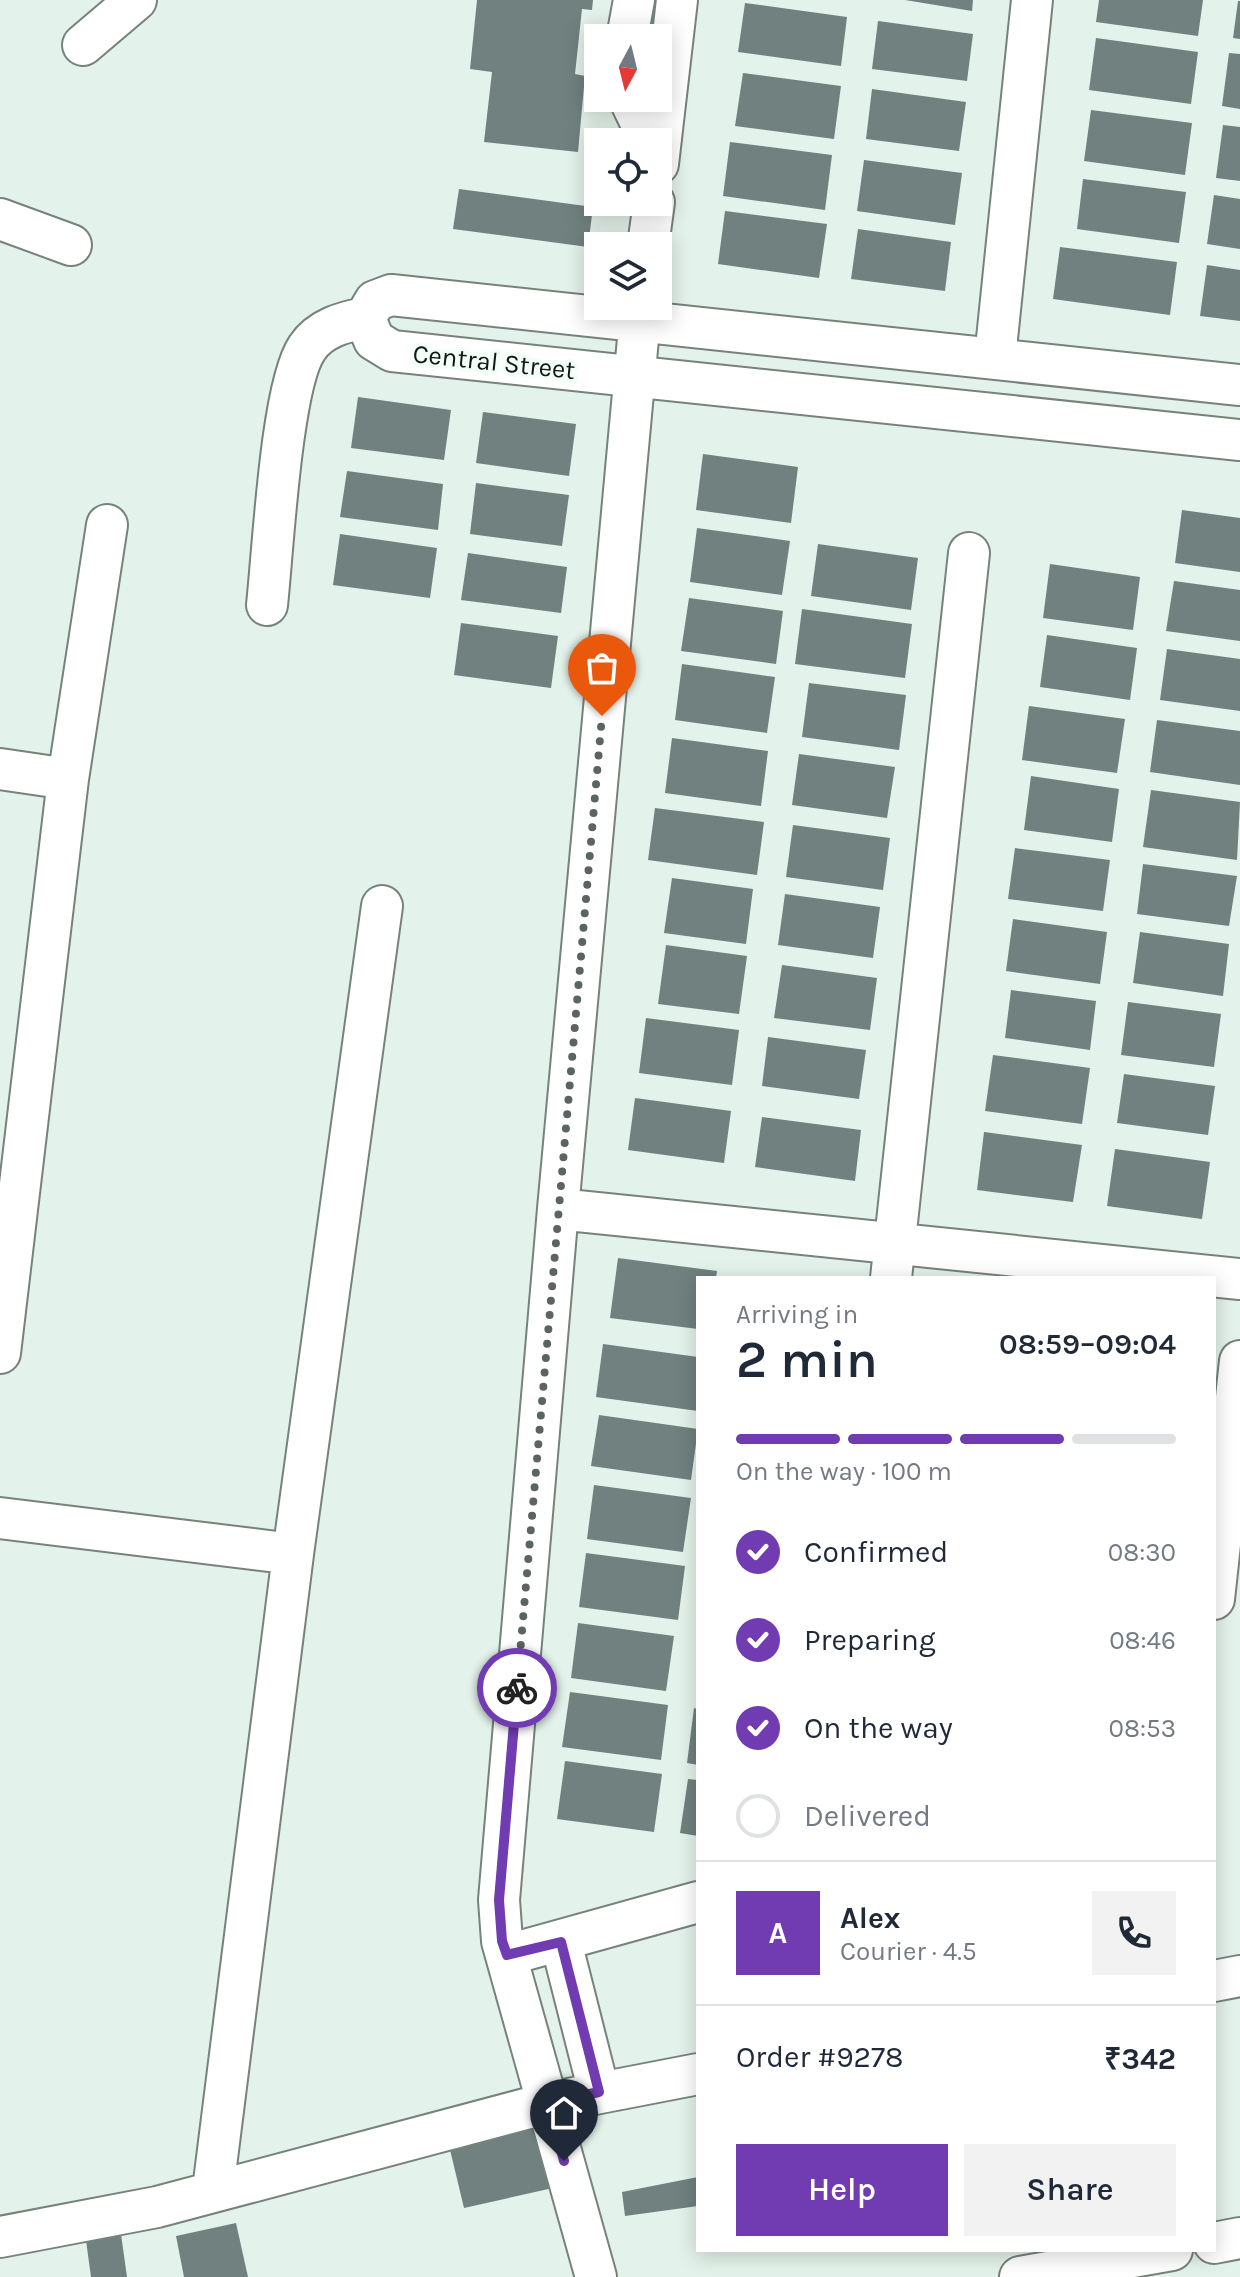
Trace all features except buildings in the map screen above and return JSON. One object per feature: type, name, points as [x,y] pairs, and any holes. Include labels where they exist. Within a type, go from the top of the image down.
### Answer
[{"type":"street","points":[[83,45],[136,0]]},
{"type":"street","points":[[630,24],[634,0]]},
{"type":"street","points":[[662,128],[677,0]]},
{"type":"street","points":[[995,358],[1032,0]]},
{"type":"street","points":[[0,219],[71,245]]},
{"type":"street","points":[[267,605],[291,389],[307,347],[336,323],[365,318],[375,301],[391,295],[584,309]]},
{"type":"street","points":[[672,317],[1240,385]]},
{"type":"street","name":"Central Street","points":[[365,318],[374,340],[392,351],[1240,440]]},
{"type":"street","points":[[596,2277],[502,1941],[499,1900],[632,376],[640,320]]},
{"type":"street","points":[[1183,435],[1190,380]]},
{"type":"street","points":[[0,1353],[9,1177],[107,525]]},
{"type":"street","points":[[893,1261],[969,553]]},
{"type":"street","points":[[0,769],[68,779]]},
{"type":"street","points":[[213,2190],[293,1554],[382,906]]},
{"type":"street","points":[[558,1209],[893,1261],[1182,1276]]},
{"type":"street","points":[[1216,1278],[1240,1279]]},
{"type":"street","points":[[1216,1581],[1240,1361]]},
{"type":"street","points":[[0,1518],[293,1554]]},
{"type":"street","points":[[507,1955],[696,1903]]},
{"type":"street","points":[[561,1942],[599,2092]]},
{"type":"street","points":[[1216,1981],[1240,1976]]},
{"type":"street","points":[[0,2237],[157,2207],[548,2103],[696,2074]]},
{"type":"street","points":[[1216,2243],[1240,2238]]},
{"type":"street","points":[[1020,2277],[1161,2252]]},
{"type":"way so far","points":[[517,1688],[602,716]]},
{"type":"route","points":[[517,1688],[499,1900],[502,1941],[507,1955],[561,1942],[599,2092],[548,2103],[564,2161]]}]
